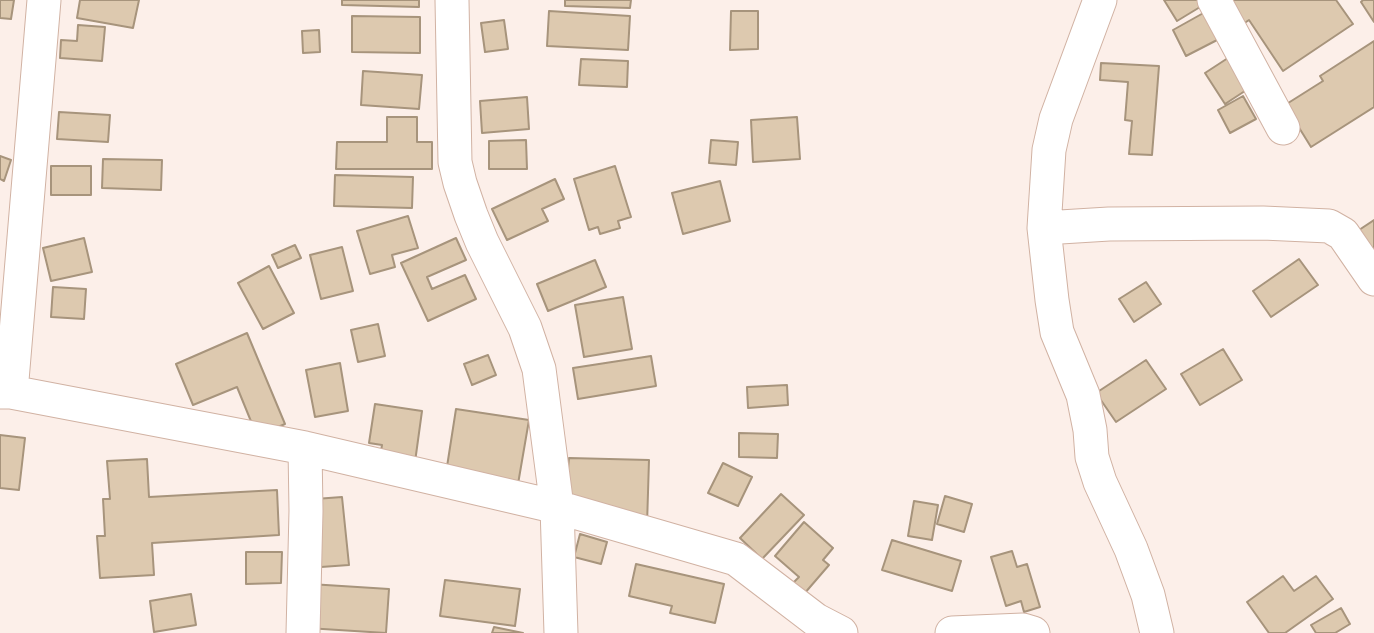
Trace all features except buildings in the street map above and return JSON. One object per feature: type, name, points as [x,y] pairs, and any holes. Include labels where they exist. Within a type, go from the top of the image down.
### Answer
[{"type":"street","points":[[44,0],[6,392],[305,448],[557,507],[736,559],[816,620],[841,633]]},
{"type":"street","points":[[452,0],[455,163],[482,242],[525,328],[539,369],[557,507],[561,633]]},
{"type":"street","points":[[1100,0],[1056,119],[1049,150],[1044,228],[1057,332],[1083,395],[1092,457],[1100,482],[1149,595],[1157,633]]},
{"type":"street","points":[[1214,0],[1283,128]]},
{"type":"street","points":[[1044,228],[1109,224],[1264,223],[1329,226],[1343,234],[1374,279]]},
{"type":"street","points":[[303,633],[305,448]]},
{"type":"street","points":[[951,633],[1023,630],[1032,633]]}]
